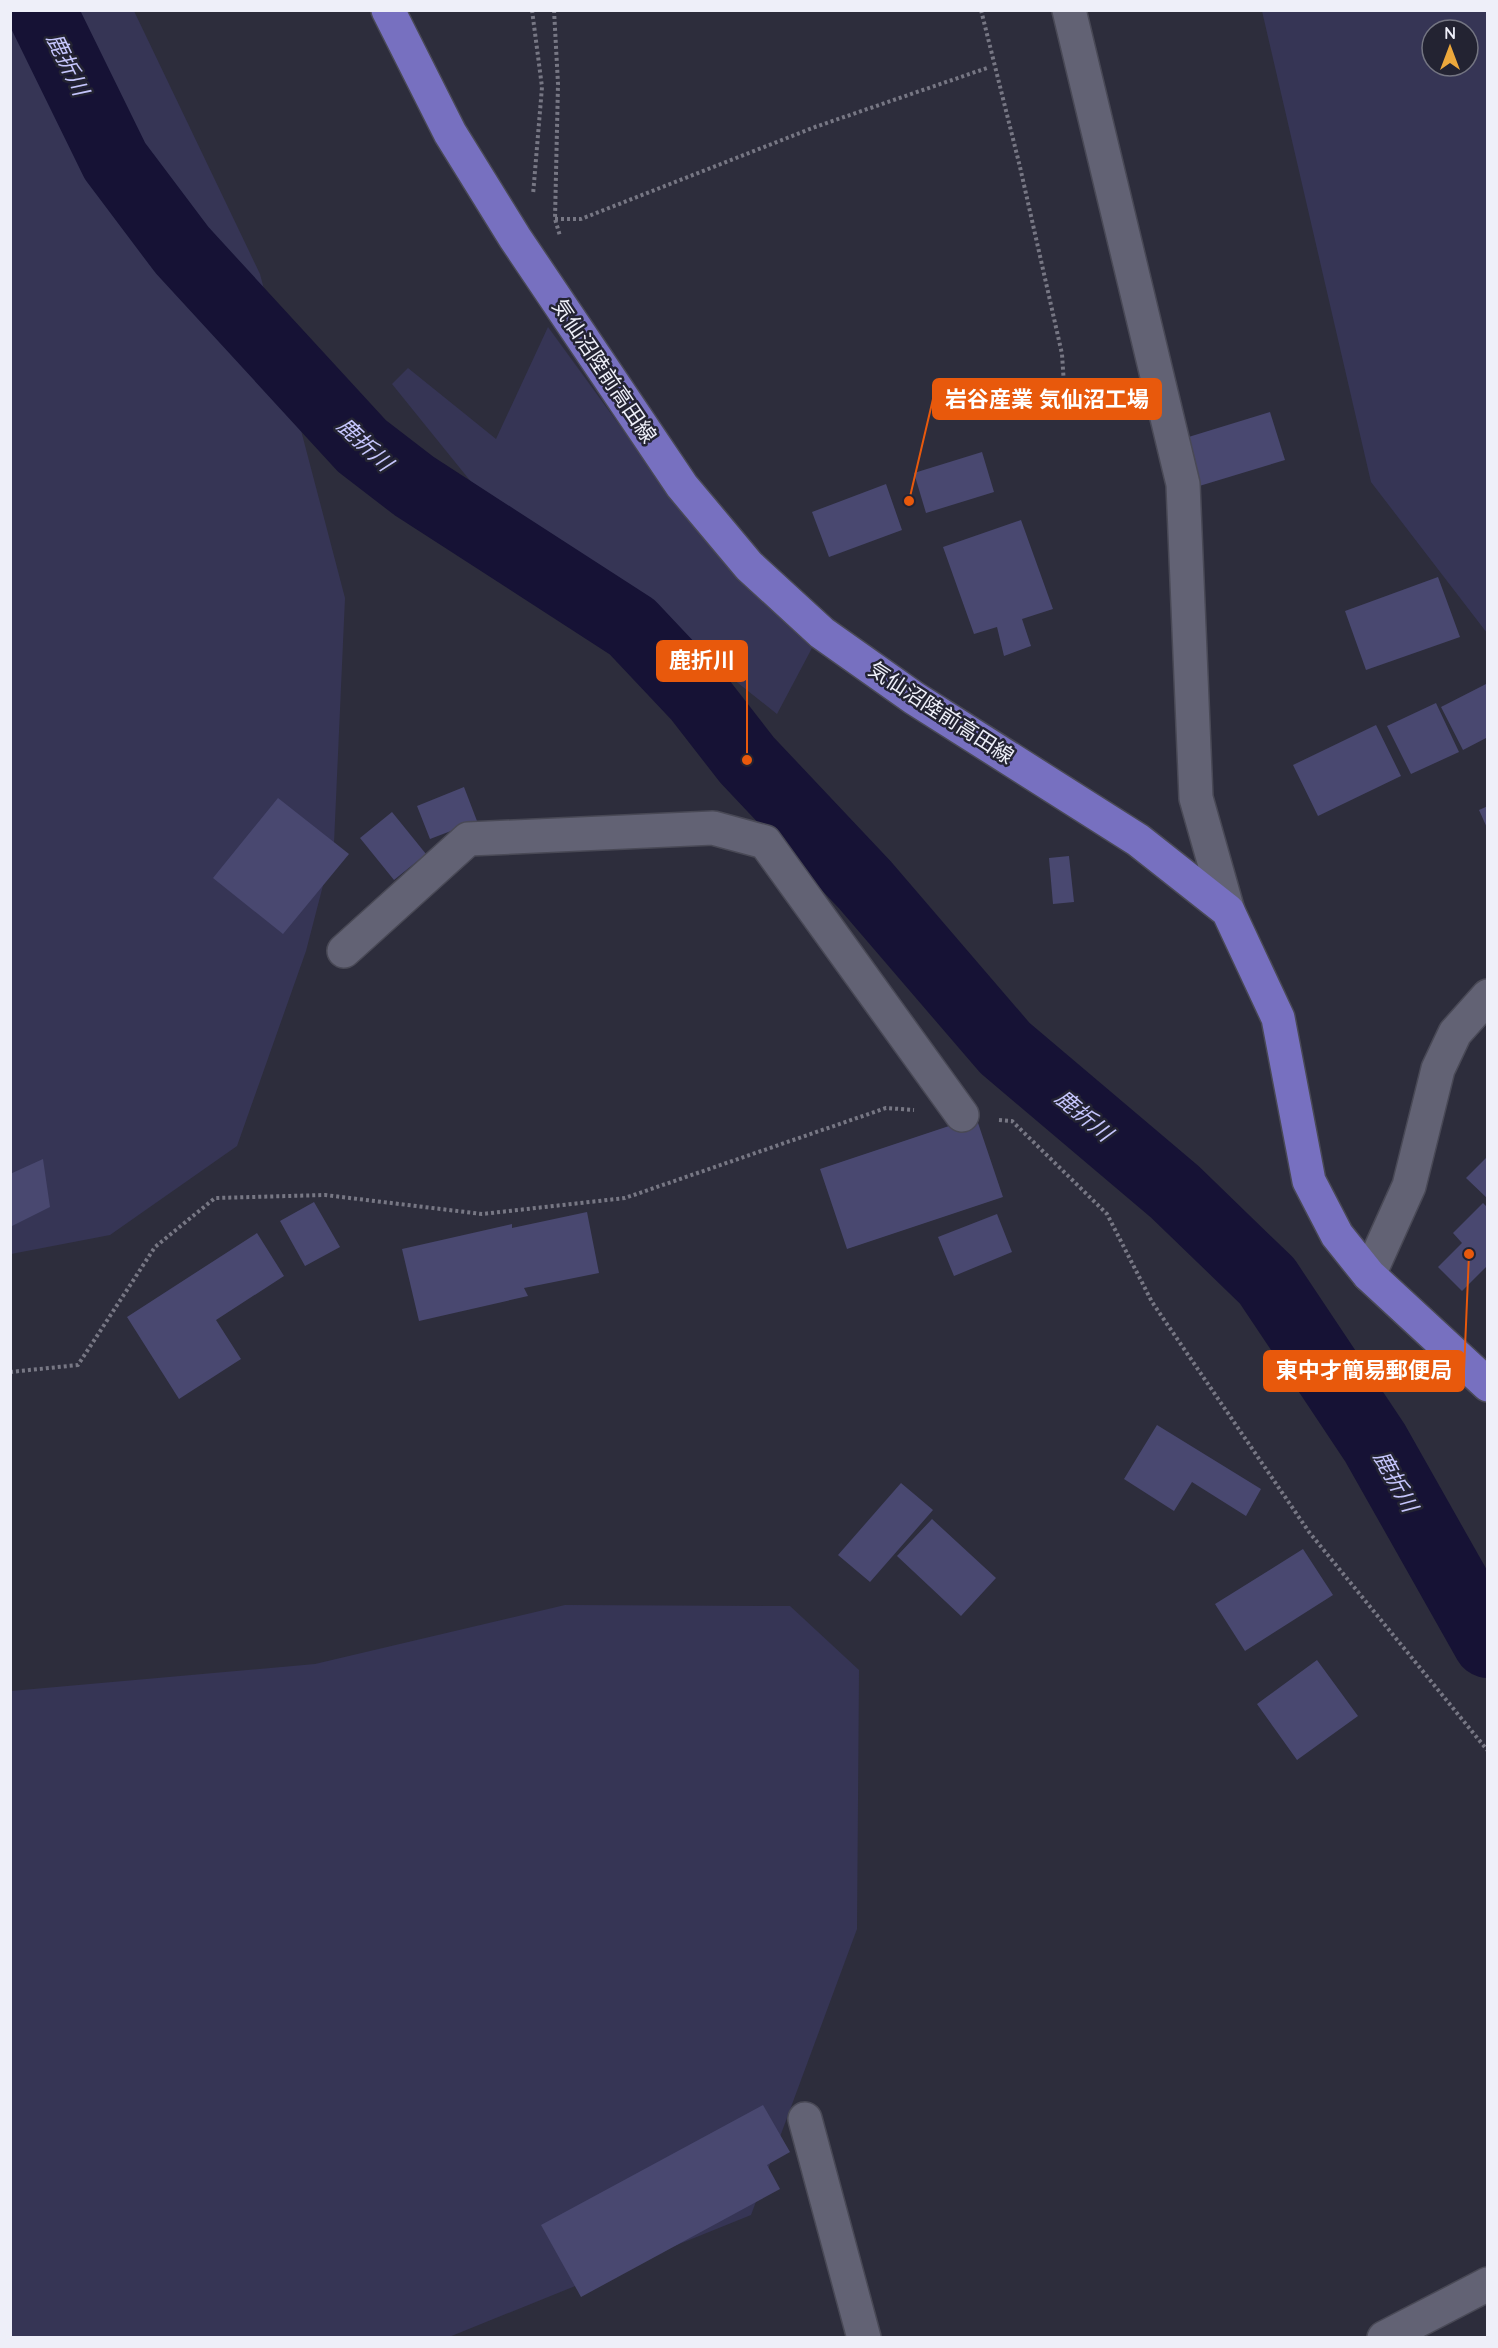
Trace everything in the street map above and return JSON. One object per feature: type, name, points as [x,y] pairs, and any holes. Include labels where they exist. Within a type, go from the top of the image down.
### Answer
[{"type":"main road","name":"気仙沼陸前高田線","points":[[388,10],[450,133],[545,286],[681,486],[749,566],[822,633],[914,698],[1138,840],[1228,911],[1278,1018],[1309,1181],[1337,1235],[1369,1275],[1488,1385]]},
{"type":"street","points":[[1070,10],[1183,484],[1196,798],[1228,911]]},
{"type":"street","points":[[344,951],[468,839],[713,828],[765,842],[962,1115]]},
{"type":"street","points":[[1369,1275],[1410,1186],[1438,1070],[1455,1033],[1488,996]]},
{"type":"street","points":[[805,2119],[864,2337]]},
{"type":"street","points":[[1384,2337],[1488,2284]]},
{"type":"path","points":[[532,10],[542,87],[533,198]]},
{"type":"path","points":[[554,10],[558,84],[555,219],[581,219],[815,127],[987,68]]},
{"type":"path","points":[[981,10],[1020,167],[1062,354],[1066,416]]},
{"type":"path","points":[[10,1372],[78,1365],[155,1247],[215,1198],[326,1195],[482,1214],[625,1198],[886,1107],[1012,1121],[1107,1214],[1152,1302],[1309,1532],[1488,1751]]},
{"type":"shaded area","points":[[11,11],[134,11],[260,274],[345,598],[334,843],[306,951],[237,1146],[110,1235],[11,1254]]},
{"type":"shaded area","points":[[1262,11],[1487,11],[1487,633],[1371,482]]},
{"type":"shaded area","points":[[548,327],[684,514],[812,648],[777,714],[654,616],[472,483],[392,384],[408,368],[496,439]]},
{"type":"shaded area","points":[[565,1605],[790,1606],[859,1670],[857,1929],[751,2215],[449,2337],[11,2338],[11,1691],[315,1664]]},
{"type":"building","points":[[1270,412],[1285,460],[1196,487],[1182,439]]},
{"type":"building","points":[[982,452],[994,492],[926,513],[914,473]]},
{"type":"building","points":[[886,484],[902,530],[829,557],[812,512]]},
{"type":"building","points":[[1021,520],[1053,609],[1022,619],[1031,646],[1004,656],[997,627],[974,634],[943,547]]},
{"type":"building","points":[[1438,577],[1460,637],[1366,670],[1345,611]]},
{"type":"building","points":[[1488,683],[1488,737],[1463,750],[1441,707]]},
{"type":"building","points":[[1436,703],[1459,752],[1411,774],[1387,726]]},
{"type":"building","points":[[1376,725],[1401,776],[1318,816],[1293,765]]},
{"type":"building","points":[[464,787],[477,821],[430,839],[417,806]]},
{"type":"building","points":[[278,798],[349,854],[283,934],[213,878]]},
{"type":"building","points":[[1488,806],[1488,830],[1479,810]]},
{"type":"building","points":[[392,812],[426,854],[394,880],[360,838]]},
{"type":"building","points":[[1069,856],[1074,902],[1053,904],[1049,858]]},
{"type":"building","points":[[976,1117],[1003,1197],[847,1249],[820,1169]]},
{"type":"building","points":[[1488,1156],[1488,1199],[1466,1178]]},
{"type":"building","points":[[43,1159],[50,1207],[10,1227],[10,1174]]},
{"type":"building","points":[[314,1202],[340,1247],[305,1266],[280,1221]]},
{"type":"building","points":[[1483,1203],[1488,1208],[1488,1265],[1462,1291],[1438,1267],[1462,1243],[1453,1233]]},
{"type":"building","points":[[587,1212],[599,1273],[524,1288],[528,1296],[419,1321],[402,1249],[512,1224],[512,1228]]},
{"type":"building","points":[[997,1214],[1012,1252],[954,1276],[938,1237]]},
{"type":"building","points":[[257,1233],[284,1276],[216,1320],[241,1359],[179,1399],[127,1317]]},
{"type":"building","points":[[1157,1425],[1261,1489],[1246,1516],[1192,1482],[1174,1511],[1124,1479]]},
{"type":"building","points":[[901,1483],[933,1510],[870,1582],[838,1555]]},
{"type":"building","points":[[932,1519],[996,1578],[961,1616],[897,1556]]},
{"type":"building","points":[[1303,1549],[1333,1595],[1245,1651],[1215,1604]]},
{"type":"building","points":[[1317,1660],[1358,1716],[1297,1760],[1257,1704]]},
{"type":"building","points":[[763,2105],[790,2152],[767,2165],[780,2189],[581,2297],[541,2225]]},
{"type":"waterway","name":"鹿折川","points":[[41,10],[115,161],[182,250],[362,446],[414,486],[632,627],[698,697],[747,760],[865,885],[1005,1048],[1175,1192],[1267,1281],[1375,1443],[1488,1643]]},
{"type":"place","name":"岩谷産業 気仙沼工場","points":[[909,501]]},
{"type":"place","name":"鹿折川","points":[[747,760]]},
{"type":"place","name":"東中才簡易郵便局","points":[[1469,1254]]}]
